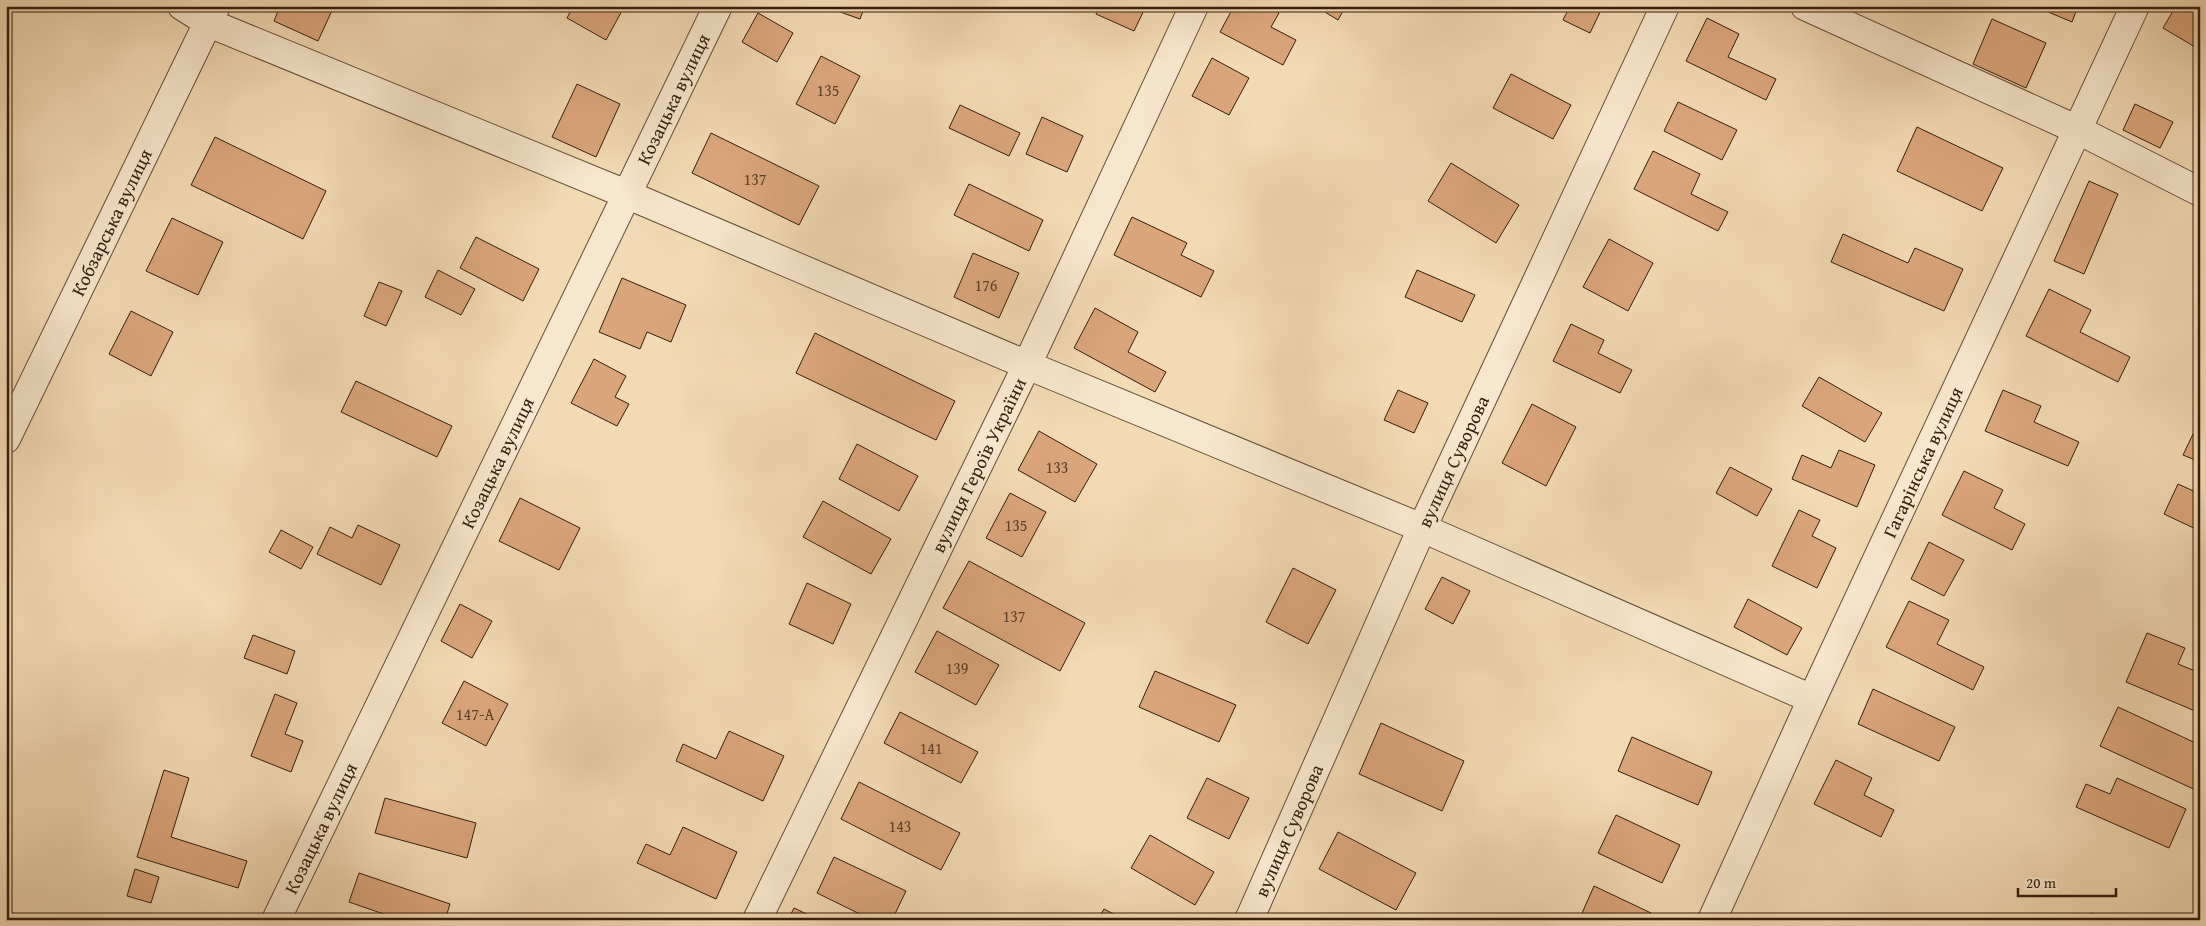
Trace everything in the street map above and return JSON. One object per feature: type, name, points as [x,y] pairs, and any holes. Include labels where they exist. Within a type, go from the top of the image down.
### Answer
[{"type":"street","points":[[182,6],[213,14],[626,194],[1028,365],[1422,528],[1812,699]]},
{"type":"street","name":"Козацька вулиця","points":[[276,920],[718,6]]},
{"type":"street","name":"вулиця Героїв України","points":[[757,920],[1028,365],[1194,6]]},
{"type":"street","name":"вулиця Суворова","points":[[1249,920],[1422,528],[1665,6]]},
{"type":"street","points":[[1805,6],[2078,130],[2200,192]]},
{"type":"street","name":"Гагарінська вулиця","points":[[1712,920],[1812,699],[2135,6]]},
{"type":"street","name":"Кобзарська вулиця","points":[[6,439],[213,14]]},
{"type":"building","points":[[280,6],[334,6],[318,41],[274,21]]},
{"type":"building","points":[[573,6],[618,6],[623,9],[606,40],[567,18]]},
{"type":"building","points":[[823,6],[865,6],[860,19]]},
{"type":"building","points":[[1099,6],[1146,6],[1134,31],[1096,14]]},
{"type":"building","points":[[1234,6],[1265,6],[1279,13],[1271,27],[1296,40],[1283,65],[1220,32]]},
{"type":"building","points":[[1315,6],[1346,6],[1338,20]]},
{"type":"building","points":[[1570,6],[1603,6],[1590,33],[1563,20]]},
{"type":"building","points":[[2034,6],[2078,6],[2072,22]]},
{"type":"building","points":[[2176,6],[2184,6],[2200,15],[2200,38],[2195,47],[2163,28]]},
{"type":"building","points":[[758,13],[793,33],[777,62],[742,42]]},
{"type":"building","points":[[1707,18],[1739,34],[1728,57],[1776,79],[1766,100],[1686,61]]},
{"type":"building","points":[[1992,19],[2046,43],[2026,88],[1973,64]]},
{"type":"building","points":[[821,56],[860,76],[835,124],[796,104]]},
{"type":"building","points":[[1212,58],[1249,78],[1229,115],[1192,96]]},
{"type":"building","points":[[1511,74],[1571,105],[1553,139],[1493,108]]},
{"type":"building","points":[[577,84],[620,104],[596,157],[552,137]]},
{"type":"building","points":[[1678,102],[1737,130],[1722,160],[1664,131]]},
{"type":"building","points":[[2135,104],[2173,122],[2160,148],[2123,130]]},
{"type":"building","points":[[960,105],[1020,133],[1009,156],[949,128]]},
{"type":"building","points":[[1042,117],[1083,136],[1067,172],[1026,154]]},
{"type":"building","points":[[1917,127],[2003,168],[1982,211],[1897,171]]},
{"type":"building","points":[[711,133],[819,186],[799,225],[692,173]]},
{"type":"building","points":[[215,137],[326,191],[303,239],[191,185]]},
{"type":"building","points":[[1653,151],[1700,174],[1691,194],[1728,212],[1718,231],[1634,189]]},
{"type":"building","points":[[1451,163],[1519,205],[1496,243],[1428,201]]},
{"type":"building","points":[[2089,181],[2118,194],[2084,274],[2054,261]]},
{"type":"building","points":[[969,184],[1043,220],[1029,251],[954,215]]},
{"type":"building","points":[[1132,217],[1187,243],[1181,255],[1214,271],[1201,297],[1114,255]]},
{"type":"building","points":[[172,218],[223,242],[198,295],[146,271]]},
{"type":"building","points":[[1843,234],[1908,263],[1915,248],[1963,269],[1944,311],[1831,262]]},
{"type":"building","points":[[476,237],[539,269],[523,301],[460,268]]},
{"type":"building","points":[[1609,239],[1653,263],[1628,311],[1583,287]]},
{"type":"building","points":[[973,253],[1019,273],[999,318],[954,297]]},
{"type":"building","points":[[438,270],[475,289],[461,315],[425,297]]},
{"type":"building","points":[[1417,270],[1475,295],[1462,322],[1405,297]]},
{"type":"building","points":[[622,278],[686,305],[671,342],[647,332],[640,349],[599,332]]},
{"type":"building","points":[[379,282],[402,291],[386,326],[364,316]]},
{"type":"building","points":[[2049,289],[2091,310],[2080,332],[2130,357],[2118,382],[2026,336]]},
{"type":"building","points":[[1095,308],[1138,332],[1128,352],[1166,372],[1155,392],[1074,348]]},
{"type":"building","points":[[131,311],[173,332],[151,376],[109,354]]},
{"type":"building","points":[[1571,324],[1604,340],[1598,353],[1632,370],[1620,393],[1553,361]]},
{"type":"building","points":[[815,333],[955,401],[936,440],[796,373]]},
{"type":"building","points":[[594,359],[626,376],[615,397],[629,404],[617,426],[571,403]]},
{"type":"building","points":[[1819,377],[1882,413],[1865,442],[1802,406]]},
{"type":"building","points":[[356,381],[452,426],[437,457],[341,412]]},
{"type":"building","points":[[1398,390],[1428,403],[1414,433],[1384,420]]},
{"type":"building","points":[[2003,390],[2041,406],[2034,422],[2079,442],[2068,466],[1985,431]]},
{"type":"building","points":[[1532,404],[1576,427],[1546,486],[1502,463]]},
{"type":"building","points":[[1039,431],[1097,464],[1075,502],[1018,470]]},
{"type":"building","points":[[2193,434],[2200,437],[2200,462],[2183,455]]},
{"type":"building","points":[[857,444],[918,476],[899,511],[839,479]]},
{"type":"building","points":[[1839,450],[1875,465],[1857,507],[1792,479],[1802,455],[1831,468]]},
{"type":"building","points":[[1730,467],[1772,489],[1757,516],[1716,493]]},
{"type":"building","points":[[1964,471],[2003,490],[1994,508],[2025,524],[2012,550],[1942,515]]},
{"type":"building","points":[[2178,484],[2200,494],[2200,531],[2164,514]]},
{"type":"building","points":[[1010,493],[1046,512],[1022,557],[986,538]]},
{"type":"building","points":[[520,498],[580,528],[559,570],[499,541]]},
{"type":"building","points":[[823,501],[891,539],[871,574],[803,537]]},
{"type":"building","points":[[1799,510],[1820,520],[1812,536],[1836,548],[1817,588],[1772,566]]},
{"type":"building","points":[[358,525],[400,545],[381,585],[317,554],[330,527],[352,538]]},
{"type":"building","points":[[281,530],[313,547],[301,569],[269,552]]},
{"type":"building","points":[[1929,542],[1964,560],[1944,596],[1911,579]]},
{"type":"building","points":[[969,561],[1085,623],[1060,671],[943,608]]},
{"type":"building","points":[[1293,568],[1336,590],[1308,644],[1266,622]]},
{"type":"building","points":[[1442,577],[1470,591],[1453,624],[1425,609]]},
{"type":"building","points":[[807,583],[851,604],[833,644],[789,624]]},
{"type":"building","points":[[1748,599],[1802,628],[1787,655],[1734,627]]},
{"type":"building","points":[[1909,601],[1949,620],[1937,644],[1984,667],[1973,690],[1886,647]]},
{"type":"building","points":[[460,604],[492,621],[472,658],[441,641]]},
{"type":"building","points":[[937,631],[999,665],[976,705],[915,672]]},
{"type":"building","points":[[2147,633],[2185,648],[2178,664],[2200,673],[2200,713],[2126,682]]},
{"type":"building","points":[[253,635],[295,651],[287,674],[244,658]]},
{"type":"building","points":[[1155,671],[1236,705],[1219,742],[1139,707]]},
{"type":"building","points":[[464,681],[508,704],[486,746],[442,723]]},
{"type":"building","points":[[1873,689],[1955,727],[1939,761],[1858,724]]},
{"type":"building","points":[[275,694],[297,703],[285,734],[303,741],[291,772],[251,756]]},
{"type":"building","points":[[2118,707],[2200,745],[2200,792],[2100,746]]},
{"type":"building","points":[[900,712],[978,752],[961,783],[884,743]]},
{"type":"building","points":[[1381,723],[1464,761],[1442,811],[1359,774]]},
{"type":"building","points":[[729,731],[784,756],[763,801],[676,761],[683,744],[716,759]]},
{"type":"building","points":[[1632,737],[1712,772],[1698,805],[1618,771]]},
{"type":"building","points":[[1836,760],[1872,778],[1864,795],[1894,810],[1881,837],[1814,804]]},
{"type":"building","points":[[164,770],[189,778],[171,837],[247,861],[238,888],[137,857]]},
{"type":"building","points":[[1207,778],[1249,798],[1229,839],[1187,818]]},
{"type":"building","points":[[2117,778],[2186,809],[2169,848],[2076,807],[2086,784],[2110,794]]},
{"type":"building","points":[[859,782],[960,833],[941,870],[841,819]]},
{"type":"building","points":[[385,798],[476,823],[467,858],[375,833]]},
{"type":"building","points":[[1616,815],[1680,845],[1662,883],[1598,853]]},
{"type":"building","points":[[683,827],[737,852],[716,899],[637,863],[646,844],[670,855]]},
{"type":"building","points":[[1338,832],[1416,873],[1396,910],[1319,869]]},
{"type":"building","points":[[1150,835],[1214,872],[1195,905],[1131,868]]},
{"type":"building","points":[[834,857],[906,891],[892,920],[872,920],[817,893]]},
{"type":"building","points":[[135,869],[159,877],[151,903],[127,896]]},
{"type":"building","points":[[359,873],[450,904],[445,920],[401,920],[349,902]]},
{"type":"building","points":[[1594,886],[1651,913],[1648,920],[1579,920]]},
{"type":"building","points":[[794,908],[819,920],[788,920]]},
{"type":"building","points":[[1104,909],[1125,920],[1098,920]]},
{"type":"building","points":[[2091,913],[2104,920],[2087,920]]}]
